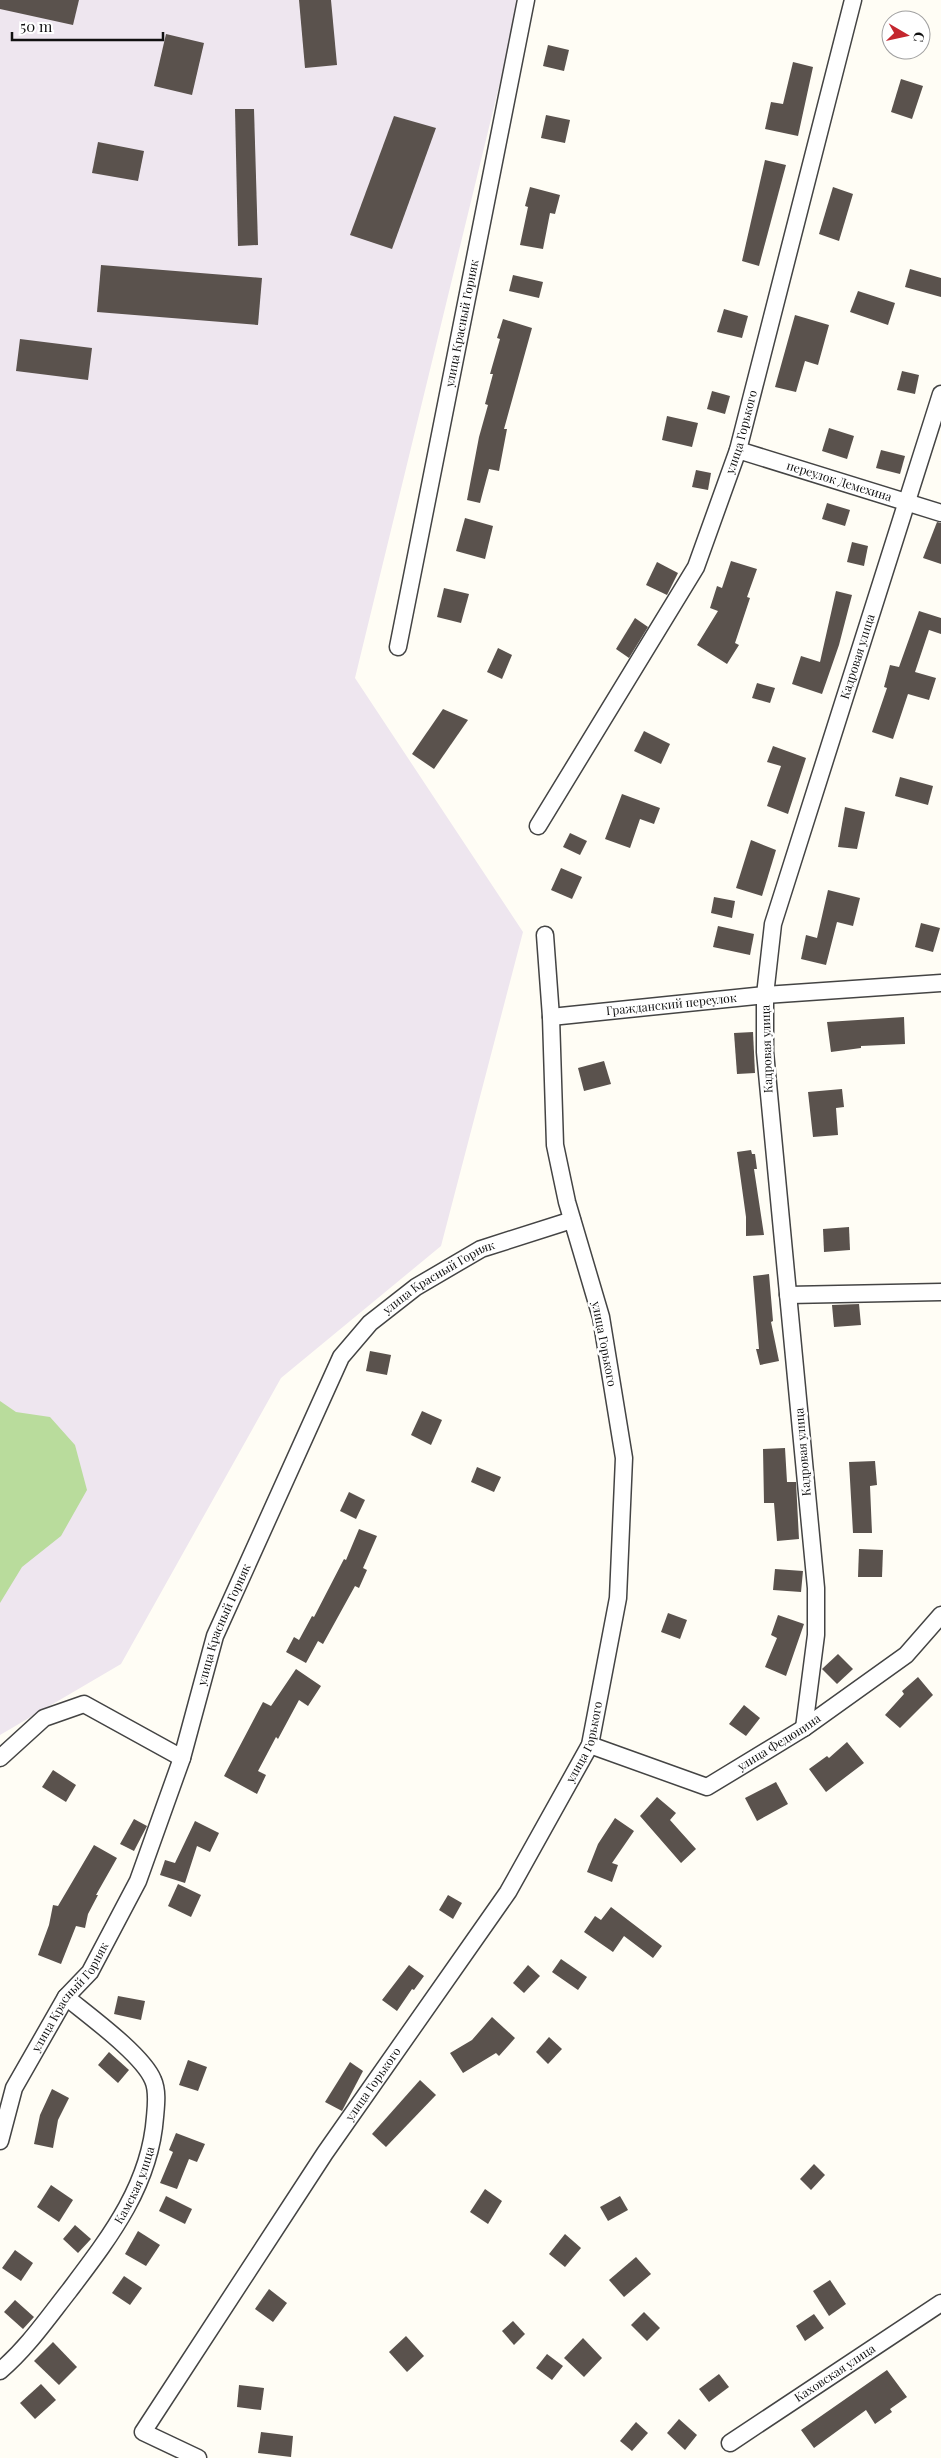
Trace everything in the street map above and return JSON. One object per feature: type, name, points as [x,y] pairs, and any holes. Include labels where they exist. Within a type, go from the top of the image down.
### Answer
[{"type":"street","name":"улица Красный Горняк","points":[[398,646],[526,0]]},
{"type":"street","name":"улица Горького","points":[[538,826],[696,567],[738,450],[853,0]]},
{"type":"street","name":"Кадровая улица","points":[[804,1728],[816,1635],[816,1588],[765,1052],[765,995],[773,924],[941,394]]},
{"type":"street","name":"переулок Демехина","points":[[738,450],[941,513]]},
{"type":"street","name":"улица Горького","points":[[198,2458],[144,2432],[326,2153],[508,1892],[590,1745],[618,1598],[624,1458],[601,1317],[572,1220],[555,1145],[551,1017],[545,934]]},
{"type":"street","name":"Гражданский переулок","points":[[551,1017],[765,995],[941,983]]},
{"type":"street","name":"улица Красный Горняк","points":[[0,2141],[14,2088],[66,1997],[90,1972],[138,1881],[182,1758],[215,1636],[341,1357],[370,1323],[424,1282],[481,1249],[572,1220]]},
{"type":"street","points":[[788,1295],[941,1292]]},
{"type":"street","name":"улица Федюнина","points":[[590,1745],[706,1787],[804,1728],[906,1656],[941,1615]]},
{"type":"street","points":[[0,1758],[44,1718],[84,1704],[182,1758]]},
{"type":"street","name":"Камская улица","points":[[0,2371],[34,2337],[114,2231],[131,2201],[146,2168],[154,2136],[156,2104],[153,2079],[142,2064],[113,2035],[66,1997]]},
{"type":"street","name":"Каховская улица","points":[[730,2443],[941,2303]]},
{"type":"shaded area","points":[[0,0],[520,0],[355,678],[523,932],[441,1246],[281,1378],[121,1664],[0,1735]]},
{"type":"green space","points":[[0,1401],[16,1412],[50,1417],[75,1445],[87,1490],[61,1536],[22,1567],[0,1603]]},
{"type":"building","points":[[0,0],[79,0],[73,25],[0,9]]},
{"type":"building","points":[[299,0],[331,0],[337,65],[305,68]]},
{"type":"building","points":[[166,34],[204,43],[192,95],[154,86]]},
{"type":"building","points":[[548,45],[569,50],[564,71],[543,66]]},
{"type":"building","points":[[793,62],[813,67],[798,136],[765,129],[771,102],[783,104]]},
{"type":"building","points":[[901,79],[923,86],[912,119],[891,112]]},
{"type":"building","points":[[235,109],[254,109],[258,245],[238,246]]},
{"type":"building","points":[[546,115],[570,120],[565,143],[541,138]]},
{"type":"building","points":[[394,116],[436,128],[392,249],[350,235]]},
{"type":"building","points":[[98,142],[144,151],[138,181],[92,173]]},
{"type":"building","points":[[765,160],[786,165],[759,266],[742,261]]},
{"type":"building","points":[[530,187],[560,195],[555,214],[550,213],[543,249],[520,245],[528,207],[525,206]]},
{"type":"building","points":[[833,187],[853,194],[839,241],[819,234]]},
{"type":"building","points":[[101,265],[262,278],[258,325],[97,312]]},
{"type":"building","points":[[910,269],[941,278],[941,297],[905,287]]},
{"type":"building","points":[[513,275],[543,282],[539,298],[509,291]]},
{"type":"building","points":[[858,291],[895,303],[888,325],[850,312]]},
{"type":"building","points":[[724,309],[748,316],[742,338],[717,332]]},
{"type":"building","points":[[795,315],[829,325],[818,365],[805,361],[796,392],[775,387]]},
{"type":"building","points":[[503,319],[532,328],[504,429],[507,429],[499,471],[489,469],[480,503],[467,500],[479,437],[488,405],[485,404],[493,374],[490,374],[500,339],[497,338]]},
{"type":"building","points":[[20,339],[92,348],[88,380],[16,371]]},
{"type":"building","points":[[902,371],[919,375],[915,394],[897,390]]},
{"type":"building","points":[[712,391],[730,396],[725,414],[707,409]]},
{"type":"building","points":[[667,416],[698,423],[692,447],[662,440]]},
{"type":"building","points":[[829,428],[854,436],[847,459],[822,451]]},
{"type":"building","points":[[881,450],[905,456],[900,474],[876,468]]},
{"type":"building","points":[[696,470],[711,473],[708,490],[692,487]]},
{"type":"building","points":[[827,503],[850,510],[845,526],[822,519]]},
{"type":"building","points":[[465,518],[493,526],[485,559],[456,551]]},
{"type":"building","points":[[937,522],[941,523],[941,564],[923,558]]},
{"type":"building","points":[[852,542],[868,546],[864,566],[847,562]]},
{"type":"building","points":[[731,561],[757,569],[747,597],[750,598],[735,643],[739,645],[727,664],[697,645],[718,611],[710,608],[717,586],[722,588]]},
{"type":"building","points":[[657,562],[678,573],[667,595],[646,585]]},
{"type":"building","points":[[444,588],[469,594],[461,623],[437,617]]},
{"type":"building","points":[[836,591],[852,595],[839,645],[822,694],[792,684],[801,656],[820,662]]},
{"type":"building","points":[[919,611],[941,618],[941,634],[929,630],[915,672],[936,678],[929,700],[908,694],[893,739],[872,732],[887,688],[884,687],[890,665],[899,667]]},
{"type":"building","points":[[635,618],[648,627],[629,658],[616,649]]},
{"type":"building","points":[[498,648],[512,655],[502,679],[487,672]]},
{"type":"building","points":[[757,683],[775,688],[770,703],[752,698]]},
{"type":"building","points":[[443,709],[468,720],[434,769],[412,754]]},
{"type":"building","points":[[644,731],[670,744],[661,764],[634,751]]},
{"type":"building","points":[[773,746],[806,758],[788,814],[767,806],[781,766],[767,762]]},
{"type":"building","points":[[900,777],[933,786],[928,805],[895,796]]},
{"type":"building","points":[[622,794],[660,808],[654,824],[640,819],[630,848],[605,839]]},
{"type":"building","points":[[845,807],[865,812],[857,849],[838,847]]},
{"type":"building","points":[[570,833],[587,841],[580,855],[563,847]]},
{"type":"building","points":[[751,840],[776,850],[762,896],[736,888]]},
{"type":"building","points":[[561,868],[582,877],[572,899],[551,890]]},
{"type":"building","points":[[828,890],[860,898],[853,926],[837,922],[826,965],[801,959],[806,935],[817,938]]},
{"type":"building","points":[[714,897],[735,901],[732,918],[711,913]]},
{"type":"building","points":[[921,923],[940,928],[933,952],[915,947]]},
{"type":"building","points":[[718,926],[754,934],[750,955],[713,947]]},
{"type":"building","points":[[904,1017],[905,1044],[861,1046],[861,1048],[831,1052],[827,1022]]},
{"type":"building","points":[[753,1032],[755,1073],[737,1074],[734,1033]]},
{"type":"building","points":[[604,1061],[611,1084],[584,1091],[578,1068]]},
{"type":"building","points":[[842,1089],[844,1107],[836,1108],[838,1135],[813,1137],[808,1092]]},
{"type":"building","points":[[751,1150],[752,1154],[755,1154],[757,1169],[754,1169],[764,1235],[746,1236],[746,1217],[737,1152]]},
{"type":"building","points":[[849,1227],[850,1250],[824,1252],[823,1229]]},
{"type":"building","points":[[769,1274],[773,1321],[771,1322],[779,1361],[760,1365],[756,1349],[759,1349],[753,1276]]},
{"type":"building","points":[[859,1304],[861,1325],[834,1327],[832,1305]]},
{"type":"building","points":[[370,1351],[391,1355],[387,1375],[366,1371]]},
{"type":"building","points":[[422,1411],[442,1420],[431,1445],[411,1435]]},
{"type":"building","points":[[785,1448],[787,1482],[796,1482],[799,1539],[777,1541],[774,1503],[764,1503],[763,1449]]},
{"type":"building","points":[[875,1461],[877,1485],[870,1486],[872,1533],[853,1533],[849,1462]]},
{"type":"building","points":[[477,1467],[501,1477],[494,1492],[471,1482]]},
{"type":"building","points":[[349,1492],[365,1500],[356,1519],[340,1511]]},
{"type":"building","points":[[359,1529],[377,1536],[363,1568],[367,1570],[359,1588],[355,1586],[323,1644],[318,1641],[306,1663],[286,1652],[294,1637],[299,1640],[312,1616],[314,1617],[344,1559],[346,1560]]},
{"type":"building","points":[[859,1549],[883,1550],[882,1577],[858,1577]]},
{"type":"building","points":[[775,1569],[803,1571],[801,1592],[773,1590]]},
{"type":"building","points":[[668,1613],[687,1620],[680,1639],[661,1632]]},
{"type":"building","points":[[778,1615],[804,1624],[786,1676],[765,1667],[777,1638],[771,1635]]},
{"type":"building","points":[[838,1654],[853,1669],[837,1684],[822,1669]]},
{"type":"building","points":[[296,1669],[321,1686],[308,1706],[299,1700],[278,1739],[276,1737],[258,1771],[266,1775],[257,1794],[224,1776],[263,1702],[271,1706]]},
{"type":"building","points":[[918,1677],[933,1695],[900,1728],[885,1715],[904,1694],[902,1691]]},
{"type":"building","points":[[744,1705],[760,1718],[746,1736],[729,1724]]},
{"type":"building","points":[[847,1742],[864,1763],[826,1792],[809,1769],[827,1756],[829,1758]]},
{"type":"building","points":[[53,1770],[76,1785],[66,1802],[42,1787]]},
{"type":"building","points":[[776,1782],[788,1804],[757,1821],[745,1798]]},
{"type":"building","points":[[657,1797],[676,1813],[670,1820],[696,1849],[681,1863],[640,1816]]},
{"type":"building","points":[[615,1818],[634,1831],[612,1863],[618,1865],[612,1882],[587,1872],[598,1844]]},
{"type":"building","points":[[134,1819],[147,1826],[134,1851],[120,1844]]},
{"type":"building","points":[[195,1821],[219,1833],[210,1852],[197,1846],[185,1883],[160,1875],[165,1860],[175,1863]]},
{"type":"building","points":[[94,1845],[117,1858],[96,1895],[98,1895],[88,1914],[85,1928],[76,1926],[61,1964],[38,1955],[49,1925],[53,1905],[58,1906]]},
{"type":"building","points":[[178,1884],[201,1895],[191,1917],[168,1906]]},
{"type":"building","points":[[448,1895],[462,1903],[453,1919],[439,1910]]},
{"type":"building","points":[[611,1907],[662,1946],[653,1958],[624,1936],[613,1952],[584,1932],[595,1916],[601,1920]]},
{"type":"building","points":[[561,1959],[587,1977],[578,1990],[552,1972]]},
{"type":"building","points":[[409,1965],[424,1976],[414,1990],[412,1989],[397,2011],[382,2000]]},
{"type":"building","points":[[528,1965],[540,1976],[524,1993],[513,1983]]},
{"type":"building","points":[[118,1996],[145,2001],[141,2020],[114,2014]]},
{"type":"building","points":[[492,2017],[515,2038],[499,2056],[496,2053],[463,2073],[450,2053],[472,2040]]},
{"type":"building","points":[[549,2037],[562,2049],[548,2064],[536,2052]]},
{"type":"building","points":[[109,2052],[129,2070],[118,2083],[98,2065]]},
{"type":"building","points":[[188,2060],[207,2067],[198,2091],[179,2085]]},
{"type":"building","points":[[350,2062],[363,2071],[342,2111],[325,2102]]},
{"type":"building","points":[[420,2080],[436,2095],[386,2147],[372,2134]]},
{"type":"building","points":[[52,2089],[69,2098],[58,2120],[53,2148],[34,2144],[40,2115]]},
{"type":"building","points":[[176,2133],[205,2144],[197,2162],[189,2159],[177,2189],[160,2183],[173,2152],[169,2150]]},
{"type":"building","points":[[814,2164],[825,2175],[811,2190],[800,2179]]},
{"type":"building","points":[[51,2185],[73,2200],[59,2222],[37,2207]]},
{"type":"building","points":[[485,2189],[502,2201],[488,2224],[470,2212]]},
{"type":"building","points":[[166,2196],[192,2209],[185,2224],[159,2211]]},
{"type":"building","points":[[620,2196],[628,2210],[608,2221],[600,2207]]},
{"type":"building","points":[[75,2225],[91,2239],[78,2253],[63,2239]]},
{"type":"building","points":[[138,2231],[160,2245],[146,2266],[125,2254]]},
{"type":"building","points":[[565,2234],[581,2248],[565,2267],[549,2254]]},
{"type":"building","points":[[15,2250],[33,2263],[21,2281],[2,2268]]},
{"type":"building","points":[[636,2257],[651,2274],[624,2297],[609,2280]]},
{"type":"building","points":[[124,2276],[142,2288],[130,2305],[112,2293]]},
{"type":"building","points":[[830,2280],[846,2304],[829,2316],[813,2291]]},
{"type":"building","points":[[269,2289],[287,2303],[273,2322],[255,2309]]},
{"type":"building","points":[[15,2300],[34,2317],[23,2329],[4,2312]]},
{"type":"building","points":[[644,2312],[660,2328],[647,2341],[631,2325]]},
{"type":"building","points":[[814,2314],[824,2328],[805,2341],[796,2326]]},
{"type":"building","points":[[513,2321],[525,2334],[514,2345],[502,2331]]},
{"type":"building","points":[[406,2336],[424,2356],[407,2372],[389,2352]]},
{"type":"building","points":[[583,2338],[602,2358],[584,2377],[564,2358]]},
{"type":"building","points":[[53,2342],[77,2367],[59,2385],[34,2361]]},
{"type":"building","points":[[547,2354],[563,2366],[552,2380],[536,2368]]},
{"type":"building","points":[[887,2370],[907,2397],[890,2409],[892,2412],[875,2424],[866,2410],[814,2448],[801,2430]]},
{"type":"building","points":[[719,2374],[729,2387],[709,2402],[699,2389]]},
{"type":"building","points":[[41,2384],[56,2400],[35,2419],[20,2403]]},
{"type":"building","points":[[239,2385],[264,2388],[261,2410],[237,2407]]},
{"type":"building","points":[[679,2419],[697,2435],[685,2450],[667,2433]]},
{"type":"building","points":[[636,2422],[648,2433],[632,2451],[620,2441]]},
{"type":"building","points":[[261,2432],[293,2436],[291,2457],[258,2453]]}]
